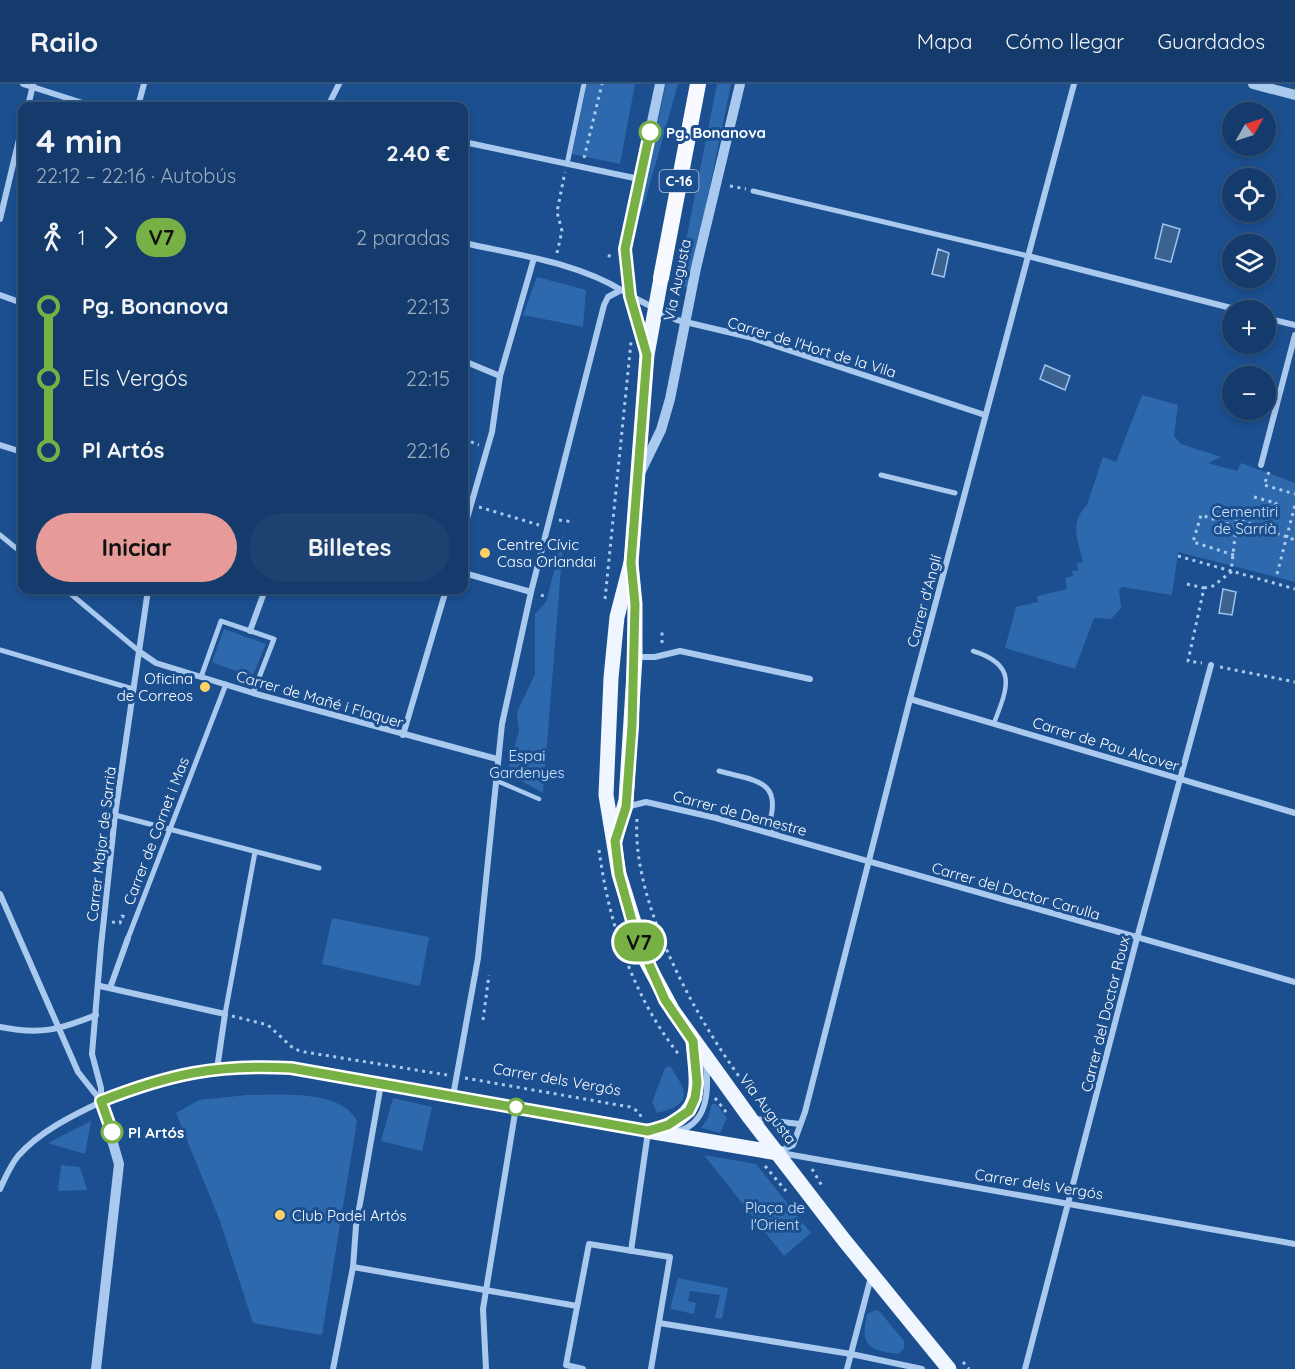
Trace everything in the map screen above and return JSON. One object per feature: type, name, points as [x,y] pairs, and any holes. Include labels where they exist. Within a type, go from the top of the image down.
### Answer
[{"type":"highway","name":"C-16","points":[[661,278],[698,84]]},
{"type":"main road","name":"Via Augusta","points":[[615,841],[626,807],[635,657],[635,604],[631,563],[647,355],[661,278]]},
{"type":"main road","name":"Via Augusta","points":[[631,563],[620,597],[611,678],[606,776],[608,821],[615,841],[628,908],[646,961],[665,1000],[750,1118],[949,1369]]},
{"type":"main road","points":[[645,1124],[675,1122],[694,1104],[697,1083],[693,1041]]},
{"type":"main road","points":[[645,1124],[778,1153]]},
{"type":"street","points":[[23,84],[80,102]]},
{"type":"street","points":[[139,102],[144,84]]},
{"type":"street","points":[[330,102],[339,84]]},
{"type":"street","points":[[567,164],[584,84]]},
{"type":"street","name":"Via Augusta","points":[[647,355],[626,293],[625,249],[660,84]]},
{"type":"street","name":"Via Augusta","points":[[637,480],[661,430],[670,399],[687,323],[696,268],[740,84]]},
{"type":"street","name":"Carrer d'Anglí","points":[[778,1153],[794,1145],[805,1112],[870,862],[909,699],[966,496],[1074,84]]},
{"type":"street","points":[[1253,84],[1295,95]]},
{"type":"street","points":[[29,102],[33,86]]},
{"type":"street","points":[[468,142],[639,179]]},
{"type":"street","points":[[0,219],[18,144]]},
{"type":"street","points":[[753,191],[1028,256],[1222,306]]},
{"type":"street","name":"Carrer de l'Hort de la Vila","points":[[468,244],[534,258],[599,277],[655,309],[687,323],[749,337],[986,415]]},
{"type":"street","points":[[468,515],[492,432],[500,376],[534,258]]},
{"type":"street","points":[[453,1096],[477,958],[497,759],[531,592],[604,305],[608,297],[626,293]]},
{"type":"street","points":[[0,295],[18,302]]},
{"type":"street","points":[[1276,320],[1295,325]]},
{"type":"street","points":[[1261,465],[1295,335]]},
{"type":"street","points":[[468,363],[500,376]]},
{"type":"street","points":[[0,445],[18,451]]},
{"type":"street","points":[[881,475],[955,493]]},
{"type":"street","points":[[0,534],[18,550]]},
{"type":"street","points":[[468,574],[531,592]]},
{"type":"street","points":[[71,594],[140,651]]},
{"type":"street","name":"Carrer Major de Sarrià","points":[[101,1101],[101,1088],[92,1054],[115,815],[147,594]]},
{"type":"street","points":[[250,631],[264,594]]},
{"type":"street","points":[[403,735],[445,594]]},
{"type":"street","points":[[201,677],[221,621],[274,639],[253,693]]},
{"type":"street","points":[[0,650],[133,689]]},
{"type":"street","points":[[635,657],[655,657],[676,650],[810,679]]},
{"type":"street","name":"Carrer de Mañé i Flaquer","points":[[140,651],[156,663],[253,693],[497,759]]},
{"type":"street","name":"Carrer del Doctor Roux","points":[[1027,1367],[1137,938],[1211,665]]},
{"type":"street","name":"Carrer de Cornet i Mas","points":[[110,988],[226,684]]},
{"type":"street","name":"Carrer de Pau Alcover","points":[[909,699],[1295,813]]},
{"type":"street","points":[[719,771],[761,783],[770,789],[774,801],[769,824],[777,835]]},
{"type":"street","name":"Carrer de Demestre","points":[[626,807],[646,802],[777,835],[870,862]]},
{"type":"street","points":[[608,821],[626,807]]},
{"type":"street","points":[[115,815],[319,868]]},
{"type":"street","points":[[217,1069],[255,852]]},
{"type":"street","name":"Carrer del Doctor Carulla","points":[[870,862],[1295,982]]},
{"type":"street","points":[[0,894],[78,1072],[101,1101],[119,1164],[96,1369]]},
{"type":"street","points":[[100,986],[225,1014]]},
{"type":"street","points":[[0,1027],[25,1032],[58,1029],[96,1015]]},
{"type":"street","points":[[0,1189],[11,1167],[25,1149],[101,1101],[159,1079],[217,1069],[291,1068],[517,1107],[645,1124],[674,1132],[692,1125],[703,1110],[707,1089],[705,1057]]},
{"type":"street","points":[[333,1369],[353,1267],[356,1227],[381,1084]]},
{"type":"street","points":[[486,1369],[483,1309],[517,1107]]},
{"type":"street","points":[[750,1118],[777,1124],[800,1124]]},
{"type":"street","points":[[631,1251],[645,1124]]},
{"type":"street","name":"Carrer dels Vergós","points":[[778,1153],[1295,1244]]},
{"type":"street","points":[[583,1369],[566,1365],[589,1244],[670,1257],[651,1369]]},
{"type":"street","points":[[353,1267],[577,1306]]},
{"type":"street","points":[[847,1369],[872,1273]]},
{"type":"street","points":[[659,1323],[851,1354],[922,1369]]},
{"type":"lane","points":[[973,651],[994,657],[1004,669],[1006,687],[994,723]]},
{"type":"lane","points":[[495,780],[539,799]]},
{"type":"path","points":[[583,160],[602,84]]},
{"type":"path","points":[[555,259],[562,231],[557,212],[567,164]]},
{"type":"path","points":[[730,186],[753,191]]},
{"type":"path","points":[[468,440],[487,447]]},
{"type":"path","points":[[1269,472],[1264,485],[1295,494]]},
{"type":"path","points":[[1254,497],[1276,503],[1267,530]]},
{"type":"path","points":[[471,505],[542,526]]},
{"type":"path","points":[[1277,573],[1295,505]]},
{"type":"path","points":[[1234,555],[1193,542],[1201,515],[1237,527]]},
{"type":"path","points":[[1187,584],[1204,588],[1213,586],[1231,572],[1238,519],[1295,540]]},
{"type":"path","points":[[559,520],[574,522]]},
{"type":"path","points":[[1178,556],[1295,589]]},
{"type":"path","points":[[1204,588],[1188,661],[1295,682]]},
{"type":"path","points":[[662,630],[662,643]]},
{"type":"path","name":"Via Augusta","points":[[638,819],[640,861],[660,936],[681,982],[704,1023],[768,1113]]},
{"type":"path","points":[[110,922],[120,923],[122,916],[135,921]]},
{"type":"path","points":[[483,1020],[489,975]]},
{"type":"path","points":[[225,1014],[264,1024],[279,1033],[294,1049],[450,1076]]},
{"type":"path","name":"Carrer dels Vergós","points":[[462,1078],[630,1107],[637,1110],[645,1124]]},
{"type":"green space","points":[[587,84],[635,84],[620,164],[572,154]]},
{"type":"green space","points":[[666,84],[678,84],[645,201],[634,229]]},
{"type":"green space","points":[[717,84],[731,84],[689,288],[677,286]]},
{"type":"green space","points":[[537,277],[586,290],[583,327],[523,315]]},
{"type":"green space","name":"Cementiri de Sarrià","points":[[1142,395],[1178,405],[1174,436],[1181,444],[1221,457],[1208,463],[1237,471],[1241,463],[1295,483],[1295,582],[1178,552],[1172,595],[1122,587],[1119,590],[1121,608],[1111,619],[1094,618],[1075,669],[1005,648],[1016,607],[1038,602],[1037,596],[1067,589],[1065,578],[1073,576],[1072,571],[1078,570],[1077,563],[1083,562],[1076,532],[1078,519],[1087,505],[1103,457],[1116,462]]},
{"type":"green space","name":"Espai Gardenyes","points":[[564,532],[543,793],[509,774],[509,765],[519,731],[517,712],[535,674],[535,614],[546,602]]},
{"type":"green space","points":[[224,629],[266,644],[252,677],[212,662]]},
{"type":"green space","points":[[332,918],[429,937],[420,986],[322,964]]},
{"type":"green space","points":[[670,1066],[681,1083],[684,1096],[677,1106],[657,1113],[652,1102],[665,1068]]},
{"type":"green space","name":"Club Padel Artós","points":[[247,1095],[291,1095],[323,1099],[337,1103],[349,1111],[357,1121],[322,1335],[253,1323],[220,1221],[176,1113],[199,1100]]},
{"type":"green space","points":[[393,1098],[432,1107],[422,1151],[381,1141]]},
{"type":"green space","points":[[712,1104],[716,1104],[727,1118],[720,1133],[701,1128],[708,1118]]},
{"type":"green space","points":[[91,1121],[85,1154],[48,1143]]},
{"type":"green space","name":"Plaça de l'Orient","points":[[704,1155],[756,1164],[811,1233],[784,1256]]},
{"type":"green space","points":[[61,1165],[80,1167],[87,1190],[58,1191]]},
{"type":"green space","points":[[678,1278],[728,1288],[722,1319],[715,1318],[720,1295],[690,1291],[688,1301],[696,1303],[694,1314],[670,1309]]},
{"type":"green space","points":[[876,1310],[904,1341],[904,1349],[898,1354],[873,1348],[866,1340],[867,1314]]},
{"type":"shaded area","points":[[1163,224],[1180,229],[1171,262],[1155,258]]},
{"type":"shaded area","points":[[938,249],[949,253],[944,277],[932,274]]},
{"type":"shaded area","points":[[1045,365],[1070,376],[1065,390],[1040,379]]},
{"type":"shaded area","points":[[1223,589],[1236,592],[1232,615],[1219,613]]},
{"type":"bus line","name":"V7","points":[[112,1132],[101,1101],[159,1079],[243,1067],[291,1068],[648,1131],[675,1122],[683,1117],[694,1104],[697,1083],[693,1041],[665,1000],[646,961],[630,916],[619,874],[615,841],[626,807],[632,726],[635,604],[631,563],[647,355],[640,336],[624,264],[625,249],[650,132]]},
{"type":"place","name":"Pg. Bonanova","points":[[650,132]]},
{"type":"place","name":"Centre Cívic Casa Orlandai","points":[[485,553]]},
{"type":"place","name":"Oficina de Correos","points":[[205,687]]},
{"type":"place","name":"Pl Artós","points":[[112,1132]]},
{"type":"place","name":"Club Padel Artós","points":[[280,1215]]}]
